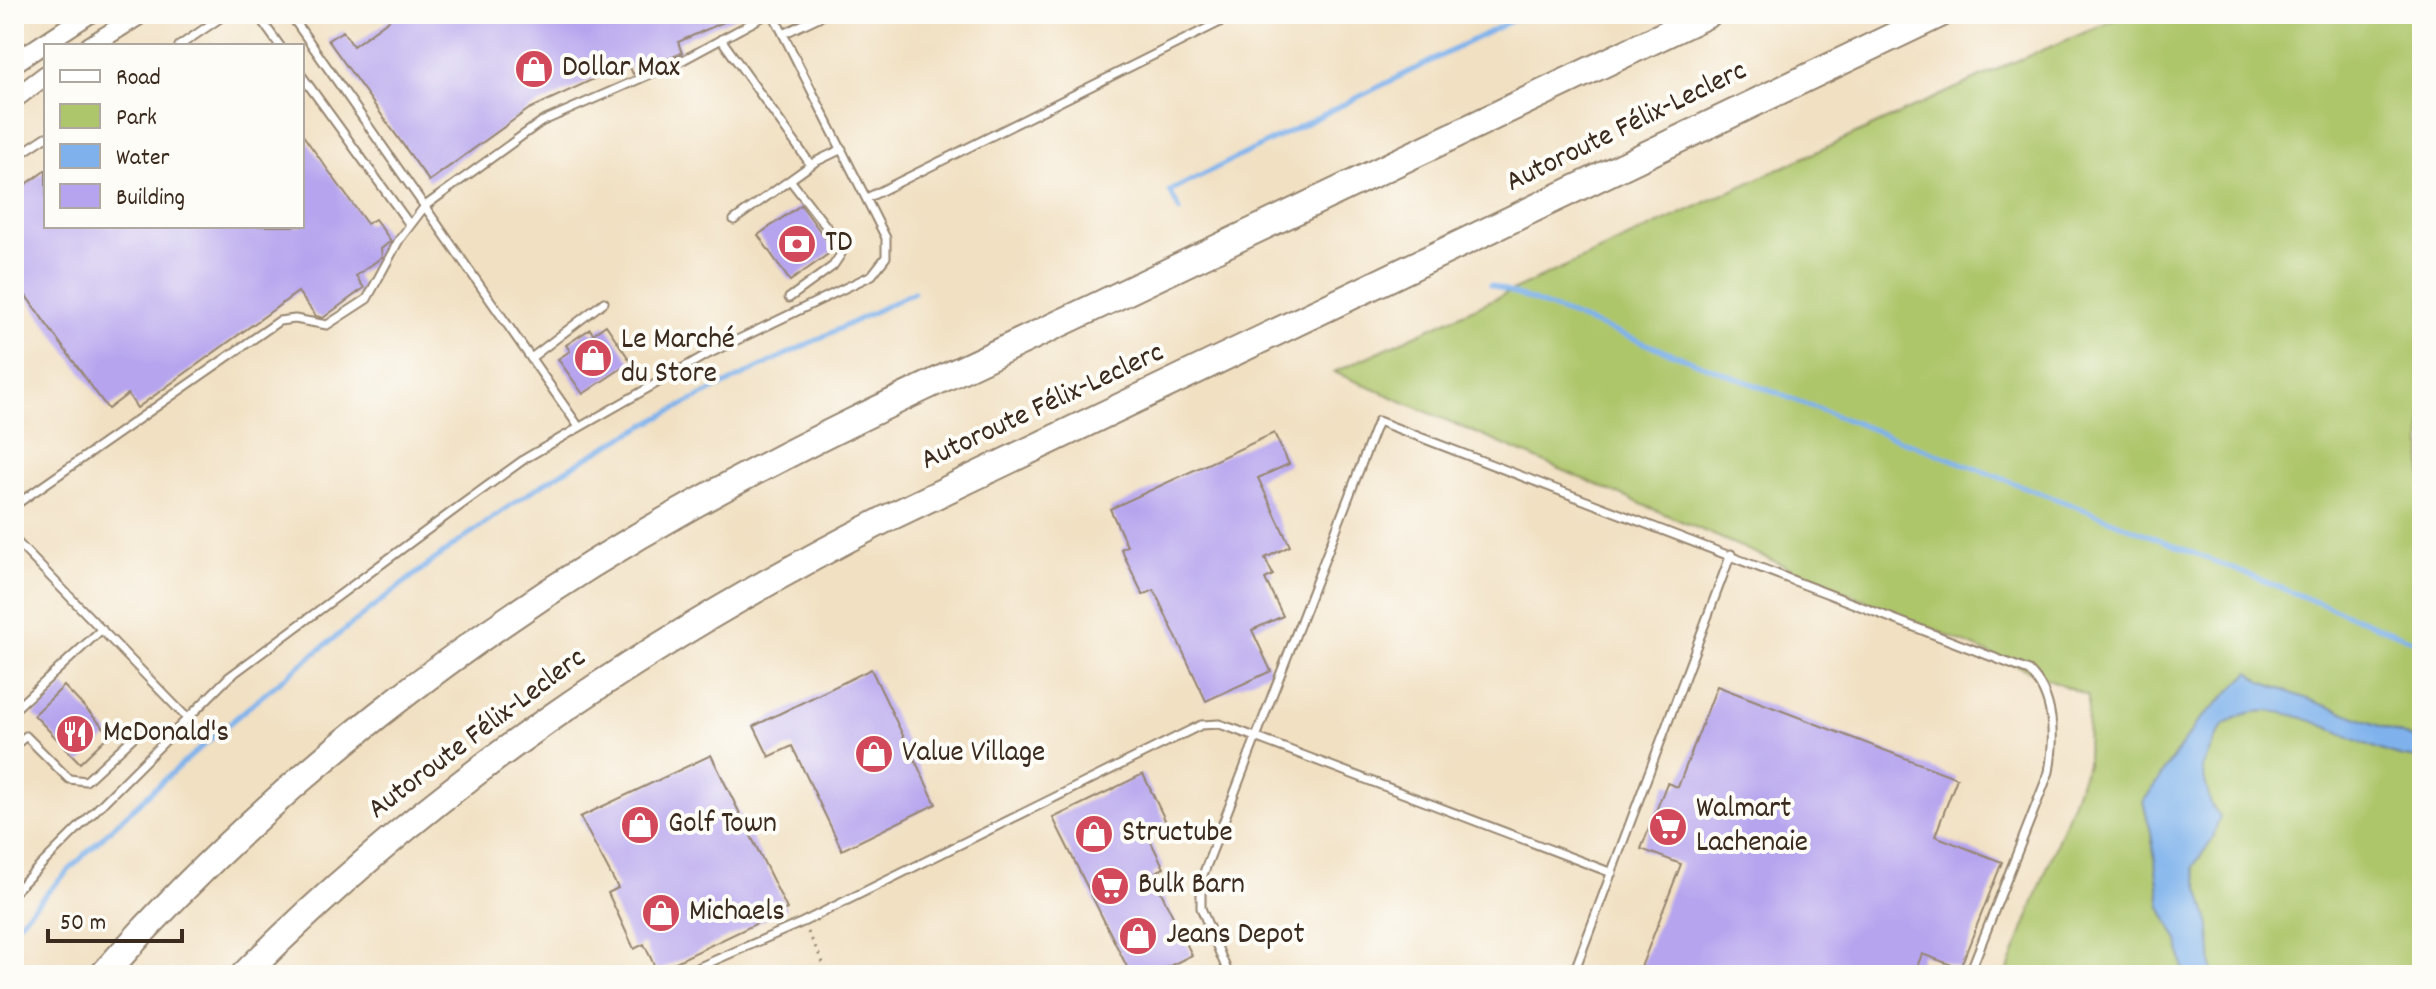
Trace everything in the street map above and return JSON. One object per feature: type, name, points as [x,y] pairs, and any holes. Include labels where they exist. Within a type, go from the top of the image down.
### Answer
[{"type":"highway","points":[[82,975],[345,744],[422,683],[533,604],[692,505],[815,440],[1708,14]]},
{"type":"highway","name":"Autoroute Félix-Leclerc","points":[[244,975],[374,853],[491,759],[592,687],[757,586],[906,509],[1940,14]]},
{"type":"highway","points":[[103,975],[235,841]]},
{"type":"street","points":[[14,63],[89,14]]},
{"type":"street","points":[[93,44],[141,14]]},
{"type":"street","points":[[14,99],[44,76]]},
{"type":"lane","points":[[182,44],[226,14]]},
{"type":"lane","points":[[257,14],[279,44]]},
{"type":"lane","points":[[290,14],[579,427]]},
{"type":"lane","points":[[14,506],[279,321],[295,319],[327,325],[367,299],[410,225],[425,206],[541,122],[771,14],[886,238],[886,257],[872,275],[704,356],[526,458],[229,677],[14,892]]},
{"type":"lane","points":[[783,34],[825,14]]},
{"type":"lane","points":[[867,198],[1236,14]]},
{"type":"lane","points":[[721,39],[811,165]]},
{"type":"lane","points":[[304,79],[410,225]]},
{"type":"lane","points":[[14,158],[44,138]]},
{"type":"lane","points":[[734,220],[811,165],[842,149]]},
{"type":"lane","points":[[789,298],[833,266],[841,254],[839,243],[790,180]]},
{"type":"lane","points":[[531,358],[604,302]]},
{"type":"lane","points":[[1229,975],[1201,908],[1201,880],[1378,421],[2019,665],[2038,679],[2051,724],[2053,748],[2049,772],[1969,975]]},
{"type":"lane","points":[[14,539],[187,718]]},
{"type":"lane","points":[[1573,975],[1731,554]]},
{"type":"lane","points":[[14,710],[102,629]]},
{"type":"lane","points":[[681,975],[803,922],[1201,725],[1219,724],[1258,738],[1612,873]]},
{"type":"lane","points":[[14,746],[26,736],[69,779],[86,781],[138,733]]},
{"type":"path","points":[[808,932],[829,975]]},
{"type":"green space","points":[[2129,14],[2422,14],[2422,975],[2006,975],[2087,764],[2088,696],[1334,372],[2009,64]]},
{"type":"water","points":[[2250,672],[2262,682],[2415,739],[2422,737],[2422,759],[2399,756],[2297,716],[2272,711],[2248,713],[2226,724],[2202,768],[2211,805],[2220,816],[2213,838],[2193,867],[2210,926],[2212,975],[2184,975],[2179,943],[2161,907],[2151,832],[2143,802],[2197,723]]},
{"type":"building","points":[[397,14],[742,14],[678,42],[682,53],[633,74],[628,63],[529,109],[429,181],[328,40],[343,31],[353,46]]},
{"type":"building","points":[[304,137],[367,224],[375,219],[391,241],[381,249],[382,257],[356,276],[364,288],[323,318],[316,316],[298,292],[137,408],[128,394],[108,409],[26,296],[14,305],[14,193],[44,171],[44,228],[304,228]]},
{"type":"building","points":[[801,205],[834,250],[790,281],[758,235]]},
{"type":"building","points":[[606,325],[631,362],[583,394],[558,359],[570,351],[566,345],[590,329],[593,334]]},
{"type":"building","points":[[1274,433],[1289,464],[1258,478],[1290,546],[1265,558],[1273,575],[1265,579],[1283,616],[1252,630],[1271,671],[1206,701],[1154,590],[1143,595],[1121,549],[1127,546],[1110,509]]},
{"type":"building","points":[[871,669],[936,804],[842,850],[792,746],[769,757],[754,726]]},
{"type":"building","points":[[64,686],[110,734],[80,763],[34,715]]},
{"type":"building","points":[[1717,686],[1957,778],[1935,836],[2002,862],[1960,968],[1922,954],[1914,975],[1638,975],[1681,864],[1641,849],[1667,783],[1678,787]]},
{"type":"building","points":[[711,755],[787,909],[657,971],[644,944],[634,949],[608,893],[618,888],[580,817]]},
{"type":"building","points":[[1143,774],[1167,824],[1147,834],[1164,868],[1152,874],[1192,955],[1152,975],[1131,975],[1053,818]]},
{"type":"waterway","points":[[1180,211],[1170,191],[1525,14]]},
{"type":"waterway","points":[[1491,285],[2088,511],[2422,644]]},
{"type":"waterway","points":[[14,928],[93,846],[220,732],[307,659],[472,532],[522,497],[637,429],[914,292]]},
{"type":"place","name":"Dollar Max","points":[[534,69]]},
{"type":"place","name":"TD","points":[[797,244]]},
{"type":"place","name":"Le Marché du Store","points":[[593,358]]},
{"type":"place","name":"McDonald's","points":[[75,734]]},
{"type":"place","name":"Value Village","points":[[874,754]]},
{"type":"place","name":"Golf Town","points":[[640,825]]},
{"type":"place","name":"Walmart Lachenaie","points":[[1668,827]]},
{"type":"place","name":"Structube","points":[[1094,834]]},
{"type":"place","name":"Bulk Barn","points":[[1110,886]]},
{"type":"place","name":"Michaels","points":[[661,913]]},
{"type":"place","name":"Jeans Depot","points":[[1138,936]]}]
